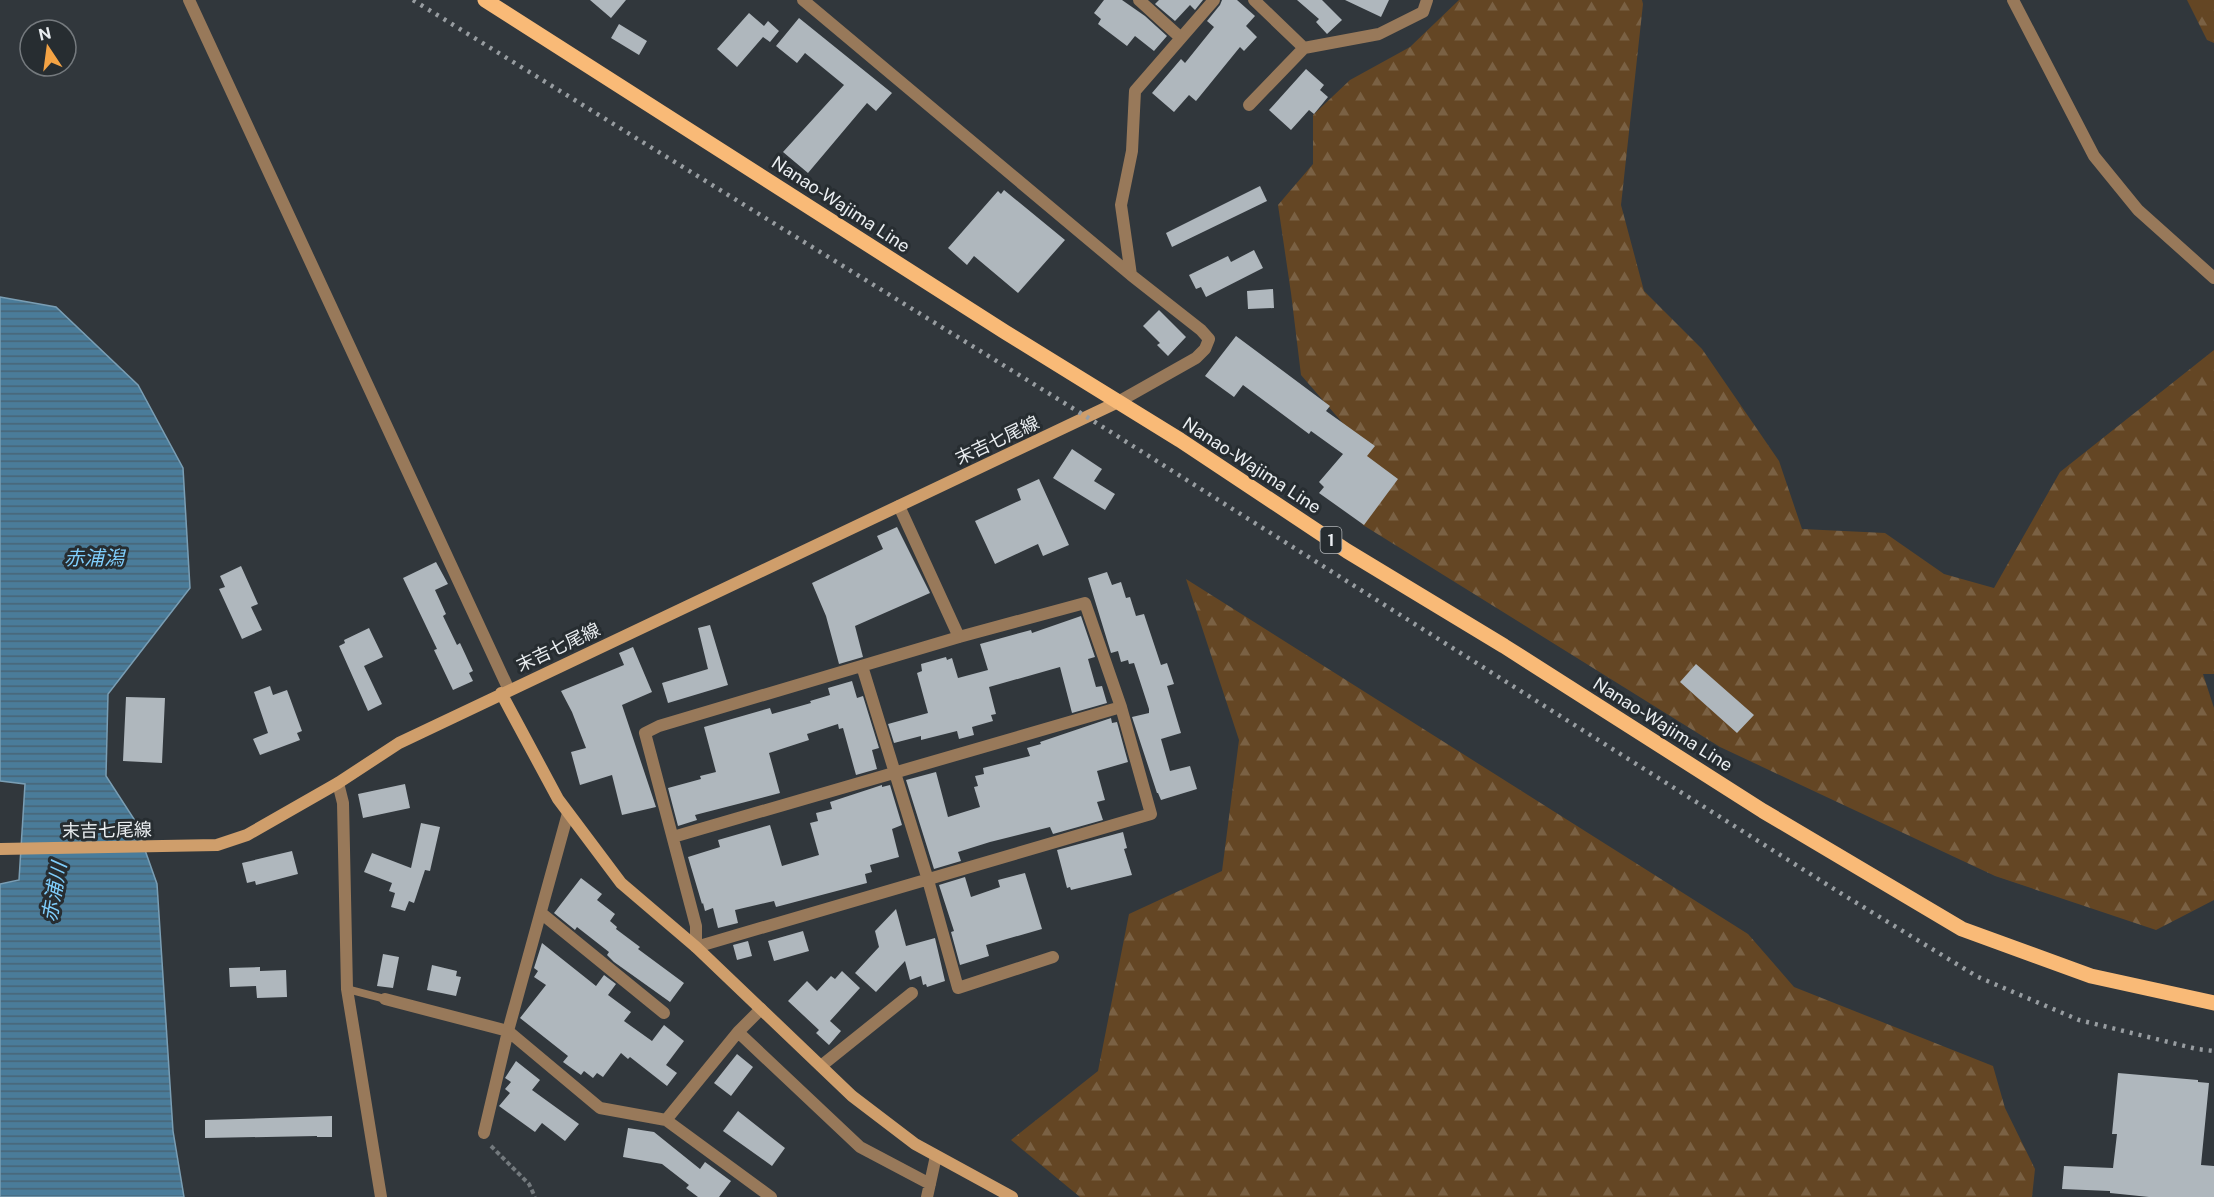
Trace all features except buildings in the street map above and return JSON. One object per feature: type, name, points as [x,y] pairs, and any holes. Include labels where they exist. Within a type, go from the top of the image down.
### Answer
[{"type":"main road","name":"Nanao-Wajima Line","points":[[485,0],[995,326],[1180,440],[1347,551],[1504,646],[1763,811],[1962,929],[2091,976],[2214,1003]]},
{"type":"main road","name":"末吉七尾線","points":[[0,849],[217,845],[247,835],[338,783],[399,743],[1118,402]]},
{"type":"main road","points":[[505,692],[558,799],[621,883],[696,947],[852,1096],[915,1144],[1012,1197]]},
{"type":"street","points":[[189,0],[505,692]]},
{"type":"street","points":[[802,0],[1209,339],[1205,349],[1196,358],[1118,402]]},
{"type":"street","points":[[1139,0],[1181,38]]},
{"type":"street","points":[[1131,275],[1121,205],[1132,152],[1136,92],[1214,0]]},
{"type":"street","points":[[1254,0],[1304,48]]},
{"type":"street","points":[[1249,105],[1304,48],[1379,34],[1423,12],[1427,0]]},
{"type":"street","points":[[2013,0],[2094,156],[2138,210],[2214,278]]},
{"type":"street","points":[[899,506],[959,637]]},
{"type":"street","points":[[1085,603],[1121,707],[1151,814],[696,947],[696,926],[645,733],[659,726],[959,637],[1085,603]]},
{"type":"street","points":[[862,666],[928,880],[958,988],[1053,957]]},
{"type":"street","points":[[673,837],[1121,707]]},
{"type":"street","points":[[338,783],[343,803],[347,989],[381,1197]]},
{"type":"street","points":[[484,1133],[508,1031],[568,813]]},
{"type":"street","points":[[541,913],[664,1012]]},
{"type":"street","points":[[820,1066],[912,993]]},
{"type":"street","points":[[386,999],[508,1031],[600,1108],[666,1120],[771,1197]]},
{"type":"street","points":[[666,1120],[738,1032],[761,1009]]},
{"type":"street","points":[[738,1032],[860,1147],[930,1184]]},
{"type":"street","points":[[927,1197],[936,1156]]},
{"type":"lane","points":[[347,989],[386,999]]},
{"type":"path","points":[[484,1133],[494,1150],[529,1184],[535,1197]]},
{"type":"green space","points":[[1459,0],[1642,0],[1621,205],[1644,291],[1702,349],[1779,461],[1802,529],[1885,533],[1944,574],[1994,588],[2060,472],[2214,350],[2214,674],[2203,674],[2214,708],[2214,900],[2156,930],[1995,876],[1720,747],[1363,525],[1350,509],[1360,443],[1301,375],[1278,205],[1313,164],[1313,115],[1350,80],[1410,47]]},
{"type":"green space","points":[[2187,0],[2214,0],[2214,43],[2207,40]]},
{"type":"green space","points":[[1186,579],[1748,934],[1794,987],[1993,1066],[2005,1108],[2035,1169],[2032,1197],[1080,1197],[1011,1140],[1098,1071],[1129,914],[1222,871],[1239,740]]},
{"type":"water","name":"赤浦潟","points":[[0,297],[56,307],[138,385],[183,468],[190,588],[108,694],[106,776],[134,819],[157,884],[173,1131],[184,1197],[0,1197],[0,884],[19,880],[25,784],[0,781]]},
{"type":"railway","points":[[413,0],[1087,417],[1842,894],[1978,977],[2079,1020],[2197,1049],[2214,1051]]},
{"type":"water label","name":"赤浦川","points":[[54,892]]}]
